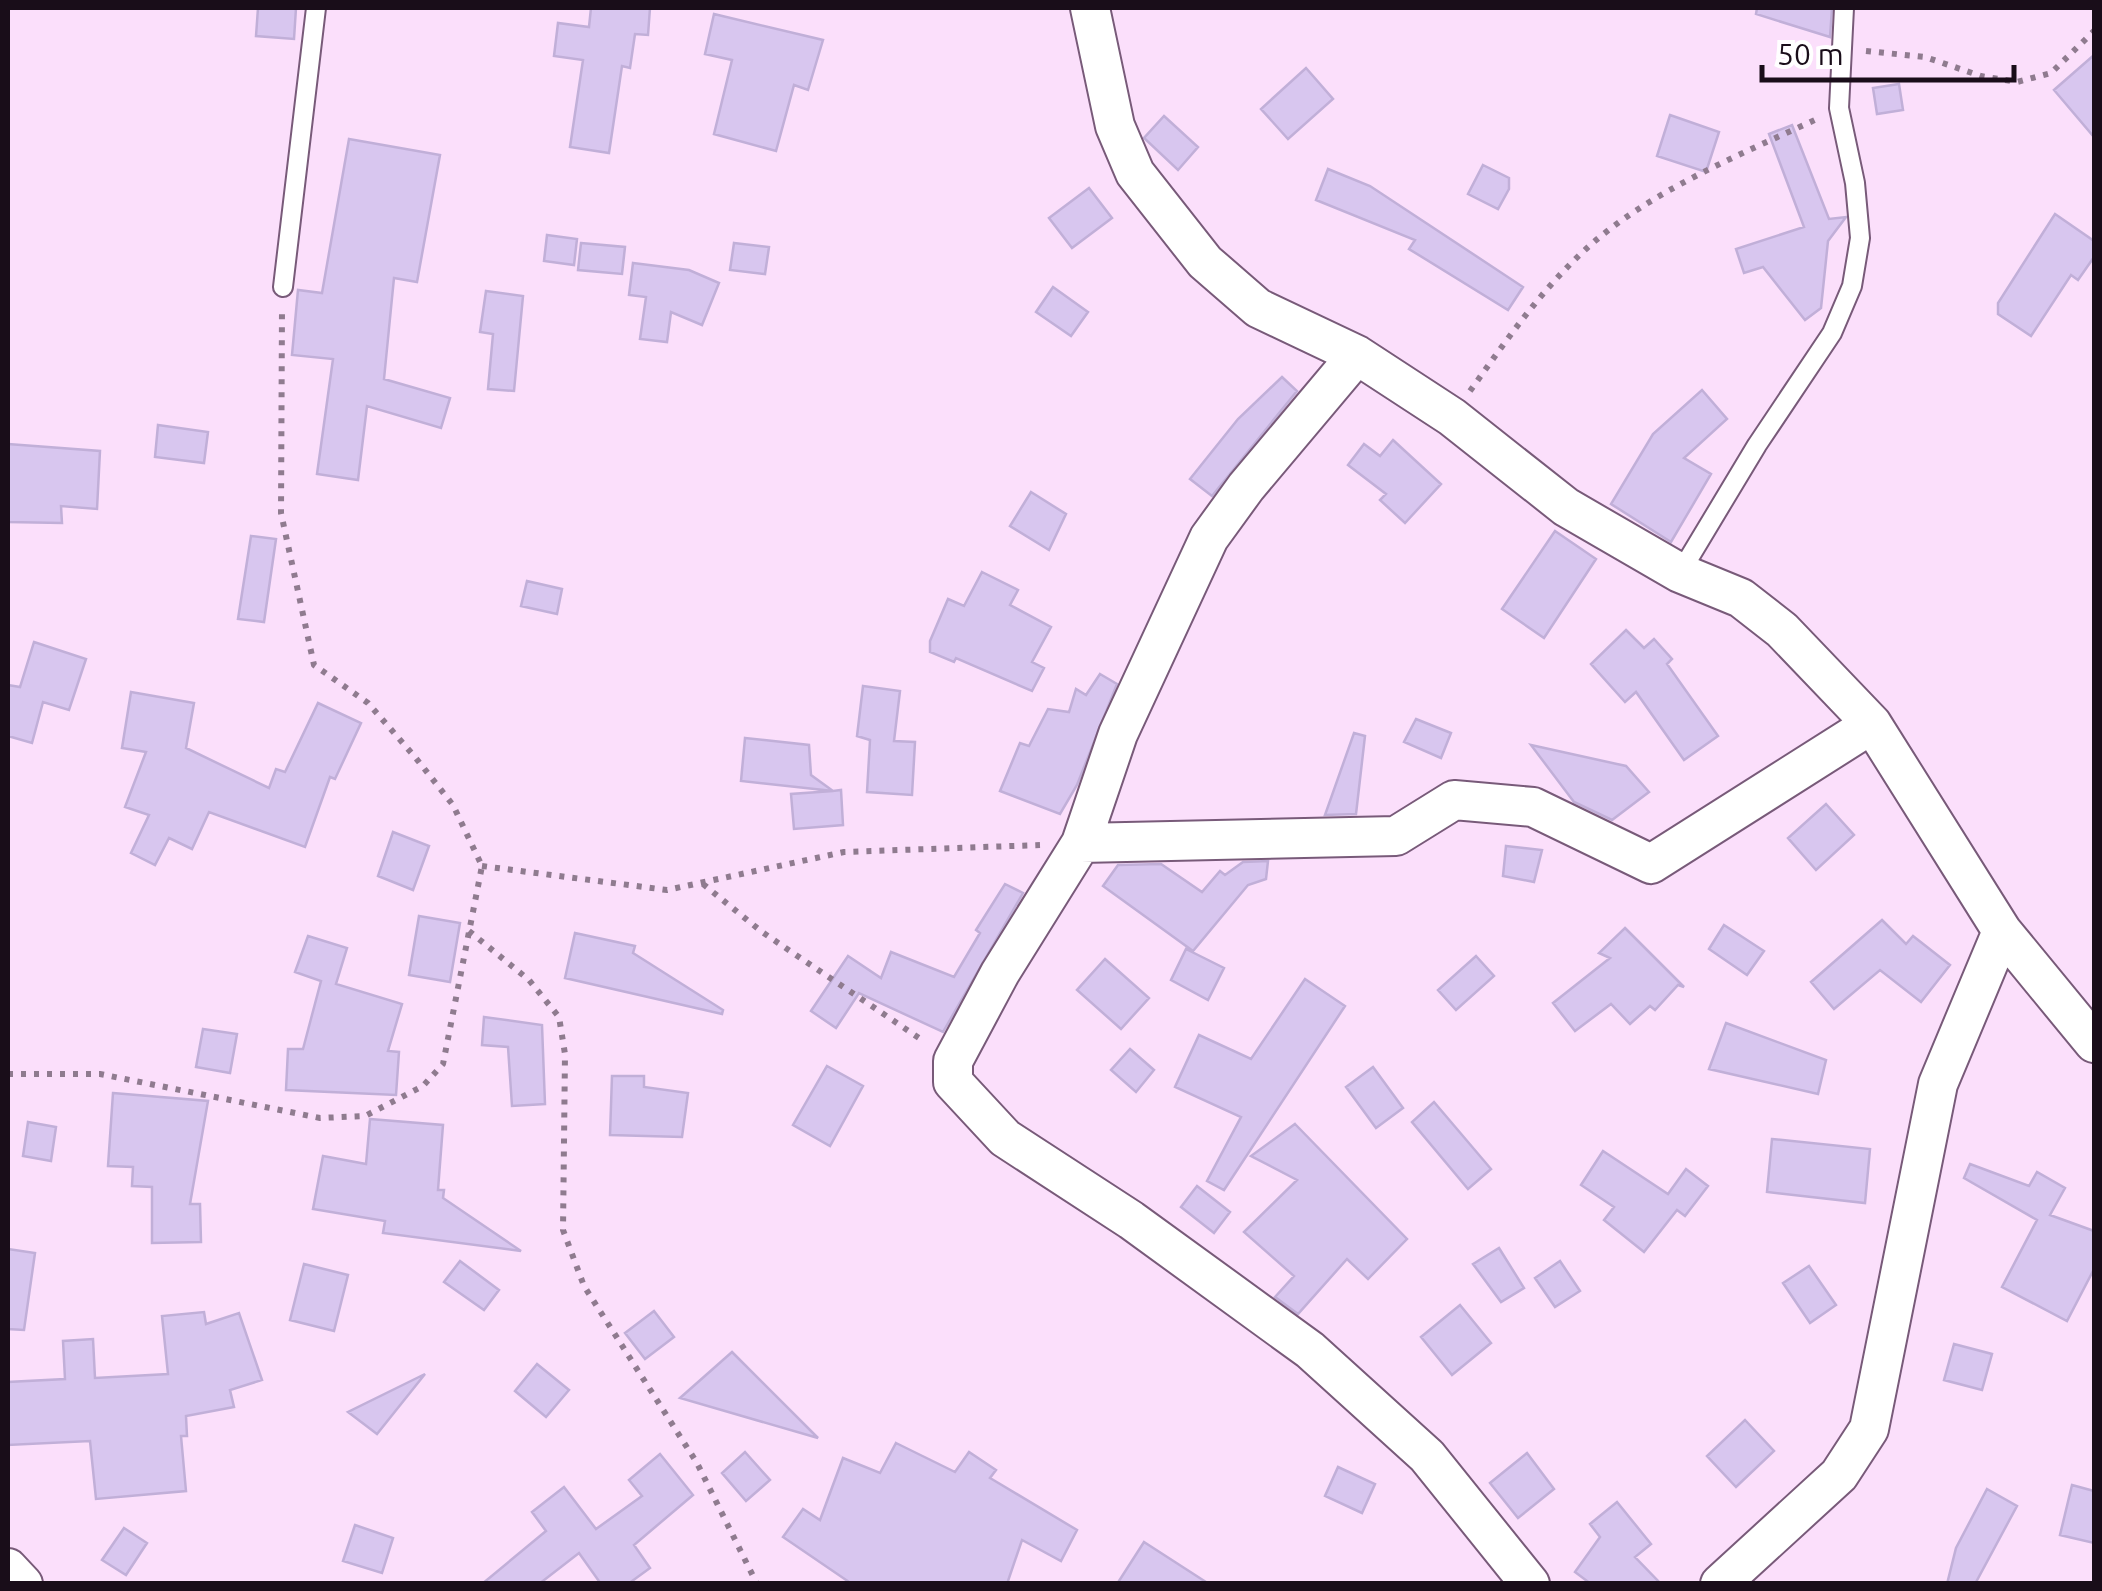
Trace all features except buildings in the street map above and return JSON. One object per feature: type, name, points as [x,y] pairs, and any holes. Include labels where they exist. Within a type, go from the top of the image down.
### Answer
[{"type":"street","points":[[1090,8],[1115,126],[1135,172],[1162,212],[1205,262],[1258,308],[1358,355],[1452,417],[1566,507],[1680,573],[1740,598],[1782,630],[1872,724],[2002,931],[2094,1043]]},
{"type":"street","points":[[1358,355],[1246,487],[1209,538],[1118,734],[1081,843],[1000,974],[953,1061],[953,1082],[1005,1138],[1131,1220],[1310,1350],[1427,1456],[1530,1584]]},
{"type":"street","points":[[1081,843],[1396,836],[1454,800],[1533,807],[1651,864],[1872,724]]},
{"type":"street","points":[[1720,1584],[1838,1475],[1870,1429],[1938,1084],[2002,931]]},
{"type":"lane","points":[[282,287],[316,8]]},
{"type":"lane","points":[[1680,573],[1756,445],[1832,332],[1852,286],[1860,238],[1855,183],[1839,108],[1844,8]]},
{"type":"path","points":[[1840,49],[1925,57],[1981,76],[2017,82],[2051,73],[2094,31]]},
{"type":"path","points":[[1452,417],[1530,307],[1588,247],[1684,182],[1839,108]]},
{"type":"path","points":[[8,1074],[100,1074],[320,1118],[365,1116],[423,1086],[443,1064],[482,866],[453,806],[414,756],[368,703],[314,664],[281,514],[282,287]]},
{"type":"path","points":[[482,866],[667,890],[844,852],[1081,843]]},
{"type":"path","points":[[702,883],[762,932],[953,1061]]},
{"type":"path","points":[[469,931],[529,980],[560,1017],[565,1054],[563,1230],[584,1286],[697,1463],[757,1584]]}]
